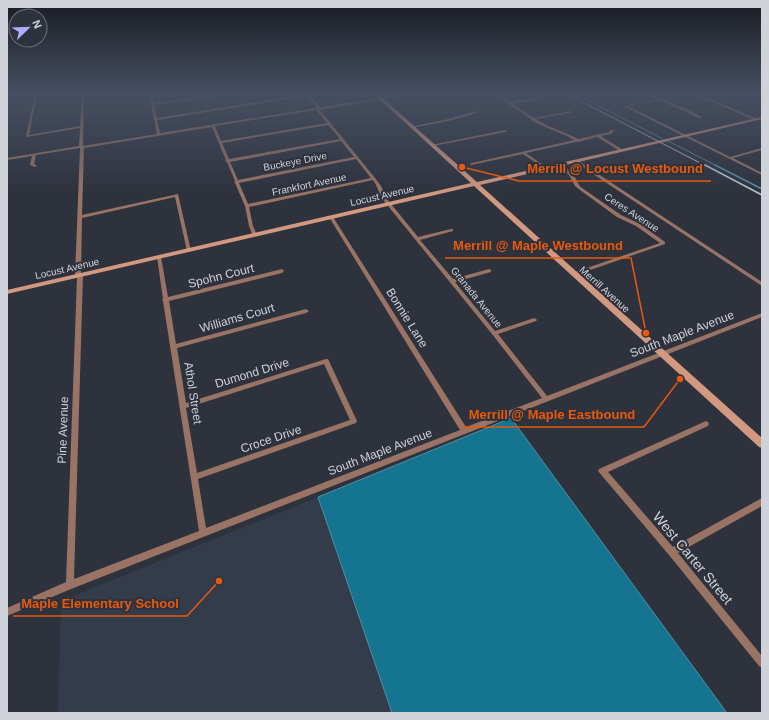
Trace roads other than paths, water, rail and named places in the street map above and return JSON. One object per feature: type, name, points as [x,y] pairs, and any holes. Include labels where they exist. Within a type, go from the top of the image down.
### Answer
[{"type":"street","points":[[29,128],[27,136],[78,128]]},
{"type":"street","name":"Pine Avenue","points":[[70,585],[82,128]]},
{"type":"street","points":[[158,128],[159,134]]},
{"type":"street","points":[[7,159],[202,128]]},
{"type":"street","points":[[214,128],[247,206],[251,226],[255,235]]},
{"type":"street","points":[[220,142],[306,128]]},
{"type":"street","name":"Granada Avenue","points":[[331,128],[374,179],[388,204],[452,281],[546,399]]},
{"type":"street","name":"Merrill Avenue","points":[[413,128],[762,444]]},
{"type":"street","points":[[547,128],[568,135],[578,141]]},
{"type":"street","points":[[669,128],[762,174]]},
{"type":"street","name":"Locust Avenue","points":[[7,292],[717,128]]},
{"type":"street","points":[[433,145],[505,131]]},
{"type":"street","points":[[472,164],[610,134],[612,131]]},
{"type":"street","points":[[598,136],[621,150]]},
{"type":"street","points":[[227,161],[342,140]]},
{"type":"street","points":[[729,158],[762,150]]},
{"type":"street","points":[[524,153],[544,168]]},
{"type":"street","points":[[34,155],[32,165],[36,166]]},
{"type":"street","name":"Buckeye Drive","points":[[236,182],[357,158]]},
{"type":"street","points":[[576,160],[762,284]]},
{"type":"street","name":"Ceres Avenue","points":[[558,165],[570,174],[577,186],[581,189],[619,216],[638,225],[663,243],[574,274]]},
{"type":"street","name":"Frankfort Avenue","points":[[247,206],[374,179]]},
{"type":"street","points":[[80,217],[177,195],[189,251]]},
{"type":"street","name":"Bonnie Lane","points":[[331,217],[465,431]]},
{"type":"street","points":[[417,239],[452,230]]},
{"type":"street","name":"Athol Street","points":[[159,258],[184,406],[203,532]]},
{"type":"street","name":"Spohn Court","points":[[165,300],[282,271]]},
{"type":"street","points":[[452,281],[489,271]]},
{"type":"street","name":"Williams Court","points":[[174,347],[306,311]]},
{"type":"street","name":"South Maple Avenue","points":[[7,612],[203,532],[762,314]]},
{"type":"street","points":[[494,333],[534,320]]},
{"type":"street","name":"Dumond Drive","points":[[184,406],[326,361],[354,421]]},
{"type":"street","name":"Croce Drive","points":[[195,477],[354,421]]},
{"type":"street","name":"West Carter Street","points":[[706,424],[602,471],[672,552],[762,662]]},
{"type":"street","points":[[672,552],[762,502]]},
{"type":"water","points":[[511,418],[727,713],[392,713],[318,497]]},
{"type":"waterway","points":[[641,128],[663,139]]},
{"type":"waterway","points":[[668,141],[717,166]]},
{"type":"waterway","points":[[715,165],[762,189]]},
{"type":"railway","points":[[632,128],[706,166]]},
{"type":"railway","points":[[705,165],[762,195]]},
{"type":"place","name":"Merrill @ Locust Westbound","points":[[462,167]]},
{"type":"place","name":"Merrill @ Maple Westbound","points":[[646,333]]},
{"type":"place","name":"Merrill @ Maple Eastbound","points":[[680,379]]},
{"type":"place","name":"Maple Elementary School","points":[[219,581]]}]
